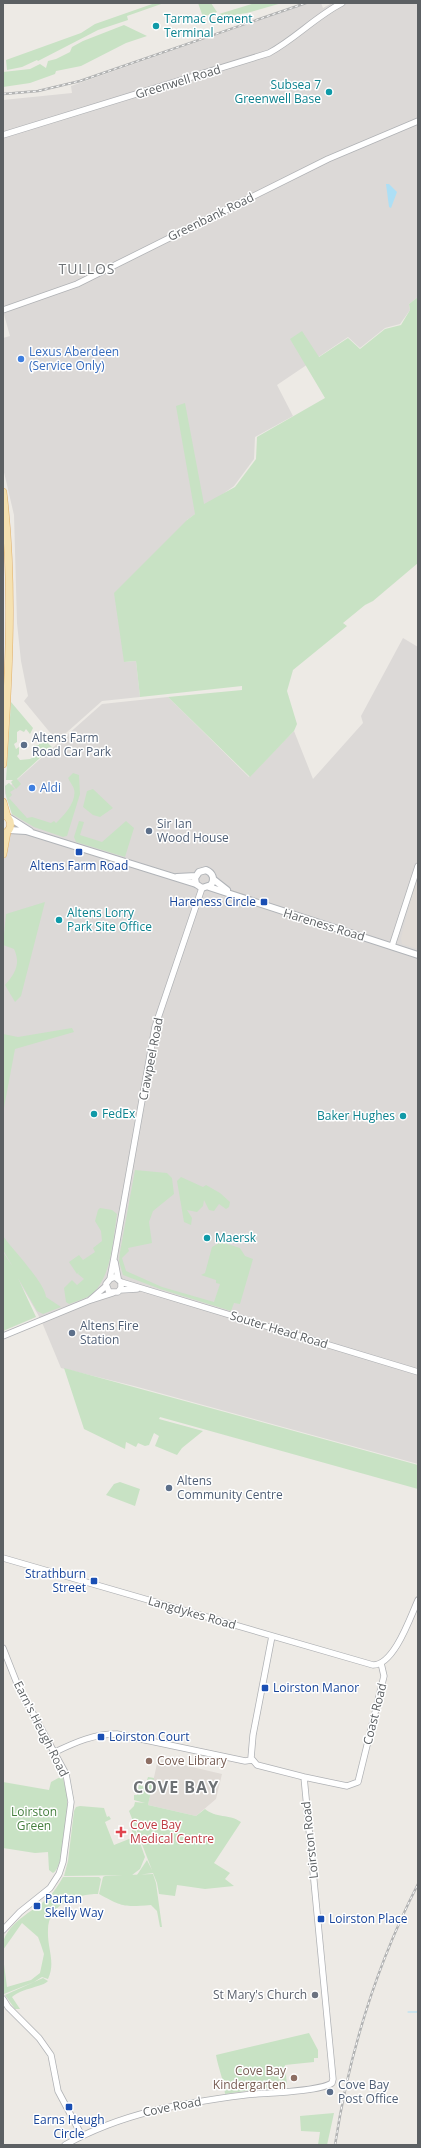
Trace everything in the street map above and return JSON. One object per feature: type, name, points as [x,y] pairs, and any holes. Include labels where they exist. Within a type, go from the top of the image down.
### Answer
[{"type":"main road","points":[[3,492],[7,529],[9,588],[8,688],[3,764]]},
{"type":"main road","points":[[3,802],[6,816],[11,824],[6,832],[3,854]]},
{"type":"main road","points":[[6,816],[33,833]]},
{"type":"main road","points":[[6,832],[21,830],[33,833],[196,884],[202,888],[209,887],[213,879],[212,874],[206,870],[200,871],[196,876],[196,884]]},
{"type":"main road","points":[[171,877],[196,876]]},
{"type":"main road","name":"Hareness Road","points":[[213,879],[230,893]]},
{"type":"main road","name":"Hareness Road","points":[[209,887],[230,893],[245,900],[418,955]]},
{"type":"street","name":"Greenwell Road","points":[[3,135],[269,53],[284,45],[324,13],[342,3]]},
{"type":"street","name":"Greenbank Road","points":[[3,310],[77,284],[328,159],[418,121]]},
{"type":"street","points":[[392,946],[418,866]]},
{"type":"street","name":"Crawpeel Road","points":[[110,1279],[155,1027],[202,888]]},
{"type":"street","name":"Crawpeel Road","points":[[114,1258],[119,1280]]},
{"type":"street","points":[[3,1336],[88,1301],[114,1293],[120,1290],[119,1280],[110,1279],[106,1286],[88,1301]]},
{"type":"street","name":"Souter Head Road","points":[[119,1280],[140,1288],[418,1372]]},
{"type":"street","points":[[106,1286],[109,1292],[114,1293]]},
{"type":"street","name":"Souter Head Road","points":[[120,1290],[140,1288]]},
{"type":"street","name":"Langdykes Road","points":[[3,1558],[368,1664],[381,1663]]},
{"type":"street","points":[[381,1663],[393,1652],[418,1600]]},
{"type":"street","points":[[272,1636],[253,1735],[251,1754],[252,1760],[257,1765],[304,1777]]},
{"type":"street","name":"Earn's Heugh Road","points":[[3,1648],[18,1686],[66,1774],[71,1802],[63,1862],[50,1888],[20,1912],[3,1930]]},
{"type":"street","name":"Coast Road","points":[[304,1777],[347,1786],[356,1784],[384,1676],[381,1663]]},
{"type":"street","points":[[55,1752],[90,1737],[101,1734],[117,1734],[245,1761],[252,1760]]},
{"type":"street","name":"Loirston Road","points":[[304,1777],[333,2071],[332,2083]]},
{"type":"street","points":[[3,1999],[8,2007],[39,2038],[51,2055],[58,2091],[82,2136]]},
{"type":"street","name":"Cove Road","points":[[65,2145],[108,2124],[162,2109],[222,2098],[315,2088],[332,2083]]},
{"type":"shaded area","points":[[309,3],[321,3],[323,8],[332,3],[418,3],[418,297],[409,304],[410,310],[400,324],[385,328],[360,348],[348,337],[277,385],[293,416],[255,437],[254,459],[234,486],[187,520],[124,662],[136,661],[140,697],[102,701],[57,741],[24,701],[28,696],[21,661],[17,623],[14,515],[3,468],[3,338],[10,336],[3,311],[3,100],[72,93],[71,86]]},
{"type":"shaded area","points":[[403,638],[418,647],[418,1464],[134,1386],[61,1368],[41,1320],[3,1253],[3,854],[6,839],[13,830],[12,814],[5,793],[5,786],[9,783],[11,785],[102,704],[168,697],[249,777],[294,731],[313,779],[363,723],[361,716]]},
{"type":"shaded area","points":[[418,873],[418,949],[402,944],[401,938]]},
{"type":"shaded area","points":[[158,1759],[222,1774],[216,1799],[196,1816],[148,1805]]},
{"type":"green space","points":[[155,3],[164,3],[127,16],[128,20],[98,30],[38,61],[37,60],[22,67],[7,70],[6,60],[81,33],[95,24]]},
{"type":"green space","points":[[198,3],[211,3],[217,12],[203,17]]},
{"type":"green space","points":[[255,3],[282,3],[247,13],[221,17],[219,14]]},
{"type":"green space","points":[[124,25],[147,36],[126,43],[81,66],[56,71],[55,74],[30,83],[3,87],[3,72],[30,69],[40,64],[46,68],[48,61],[70,52],[72,47],[83,41]]},
{"type":"green space","points":[[418,297],[418,563],[373,601],[365,605],[343,623],[347,626],[293,670],[287,691],[297,724],[294,731],[250,777],[168,697],[242,690],[242,686],[140,697],[136,661],[124,662],[114,593],[187,520],[195,514],[176,406],[185,403],[204,504],[235,487],[256,459],[257,437],[325,398],[290,339],[302,331],[319,357],[348,338],[360,349],[385,329],[401,325],[410,310],[409,304]]},
{"type":"green space","points":[[11,702],[33,728],[30,734],[26,729],[24,732],[20,730],[17,732],[17,742],[14,744],[16,749],[19,747],[19,754],[17,756],[20,760],[30,759],[38,755],[38,751],[35,751],[34,745],[39,745],[39,739],[34,739],[33,737],[37,733],[52,747],[17,779],[21,784],[16,789],[11,782],[13,780],[6,780]]},
{"type":"green space","points":[[73,773],[79,775],[80,794],[67,836],[63,837],[34,827],[12,814],[6,796],[5,786],[9,783],[15,789],[10,792],[12,795],[9,798],[27,818],[32,817],[51,823],[54,821],[56,823],[69,808],[74,799],[74,789],[68,778]]},
{"type":"green space","points":[[93,789],[113,808],[100,817],[93,815],[83,807],[87,791]]},
{"type":"green space","points":[[79,821],[84,822],[80,835],[102,842],[126,821],[134,828],[125,857],[76,842],[74,837]]},
{"type":"green space","points":[[45,902],[21,996],[15,1002],[5,985],[12,977],[17,964],[14,949],[3,945],[6,914]]},
{"type":"green space","points":[[72,1028],[74,1032],[15,1049],[3,1113],[3,1034],[18,1037]]},
{"type":"green space","points":[[135,1170],[167,1173],[172,1178],[174,1194],[153,1211],[149,1222],[152,1243],[128,1248],[129,1251],[122,1258],[126,1271],[162,1287],[214,1302],[220,1284],[216,1283],[216,1280],[201,1275],[205,1273],[212,1247],[221,1242],[240,1248],[245,1256],[253,1259],[240,1304],[234,1303],[231,1311],[160,1289],[123,1275],[119,1261],[120,1252]]},
{"type":"green space","points":[[181,1177],[203,1187],[206,1185],[220,1193],[230,1202],[229,1207],[226,1209],[219,1204],[214,1211],[209,1210],[204,1200],[203,1206],[197,1212],[187,1210],[192,1218],[191,1225],[184,1222],[177,1181]]},
{"type":"green space","points":[[100,1208],[112,1210],[117,1214],[113,1246],[108,1267],[99,1286],[90,1296],[69,1304],[66,1302],[64,1288],[72,1280],[77,1285],[84,1279],[78,1274],[79,1272],[77,1274],[69,1262],[79,1255],[83,1260],[95,1252],[93,1248],[102,1241],[101,1231],[95,1221]]},
{"type":"green space","points":[[3,1236],[35,1275],[46,1297],[61,1307],[43,1314],[37,1311],[18,1278],[36,1317],[3,1331],[3,1252],[13,1267],[3,1250]]},
{"type":"green space","points":[[64,1368],[418,1465],[418,1489],[160,1417],[159,1419],[203,1431],[182,1448],[177,1455],[155,1446],[159,1436],[154,1433],[149,1445],[145,1446],[138,1443],[136,1447],[126,1442],[125,1449],[84,1429]]},
{"type":"green space","points":[[120,1482],[140,1489],[135,1506],[106,1495],[114,1484]]},
{"type":"green space","name":"Loirston Green","points":[[62,1776],[67,1795],[66,1824],[63,1850],[57,1869],[53,1873],[49,1870],[48,1852],[35,1853],[3,1848],[3,1782],[49,1790],[51,1782]]},
{"type":"green space","points":[[148,1777],[154,1778],[148,1805],[196,1816],[205,1809],[213,1814],[232,1818],[241,1822],[214,1863],[230,1873],[225,1879],[234,1886],[205,1889],[177,1885],[175,1896],[159,1894],[153,1873],[137,1875],[147,1860],[152,1870],[129,1811],[134,1806],[135,1802],[145,1803],[134,1800],[134,1795],[137,1795],[139,1785],[145,1787]]},
{"type":"green space","points":[[76,1807],[104,1808],[107,1817],[109,1816],[111,1819],[105,1822],[114,1845],[134,1837],[130,1824],[133,1823],[145,1857],[140,1869],[132,1875],[64,1876],[68,1861],[74,1811]]},
{"type":"green space","points":[[153,1874],[156,1883],[162,1927],[160,1927],[157,1911],[151,1905],[129,1906],[119,1904],[99,1894],[103,1877],[105,1876]]},
{"type":"green space","points":[[63,1877],[99,1877],[101,1879],[98,1894],[81,1896],[65,1902],[53,1913],[49,1921],[48,1930],[51,1967],[48,1979],[42,1977],[34,1982],[4,1994],[3,1957],[7,1987],[31,1980],[40,1973],[44,1954],[38,1937],[22,1923],[3,1950],[3,1941],[12,1926],[48,1898]]},
{"type":"green space","points":[[43,1978],[48,1981],[42,1985],[16,1994],[12,1997],[20,2009],[15,2009],[5,1995]]},
{"type":"green space","points":[[309,2033],[318,2050],[318,2058],[314,2058],[314,2062],[285,2065],[287,2085],[225,2094],[216,2055]]},
{"type":"green space","points":[[334,2113],[327,2145],[318,2145],[320,2132],[301,2131],[300,2116]]},
{"type":"water","points":[[386,184],[389,184],[397,192],[391,208],[389,207]]},
{"type":"waterway","points":[[408,2012],[418,2012]]},
{"type":"railway","points":[[3,94],[38,91],[80,81],[306,3]]},
{"type":"railway","points":[[335,2145],[348,2077],[366,2011],[389,1947],[418,1884]]},
{"type":"place","name":"Tarmac Cement Terminal","points":[[156,26]]},
{"type":"place","name":"Subsea 7 Greenwell Base","points":[[329,92]]},
{"type":"place","name":"Lexus Aberdeen (Service Only)","points":[[21,359]]},
{"type":"place","name":"Altens Farm Road Car Park","points":[[24,745]]},
{"type":"place","name":"Aldi","points":[[32,788]]},
{"type":"place","name":"Sir Ian Wood House","points":[[149,831]]},
{"type":"place","name":"Altens Farm Road","points":[[79,852]]},
{"type":"place","name":"Hareness Circle","points":[[264,902]]},
{"type":"place","name":"Altens Lorry Park Site Office","points":[[59,920]]},
{"type":"place","name":"FedEx","points":[[94,1114]]},
{"type":"place","name":"Baker Hughes","points":[[403,1116]]},
{"type":"place","name":"Maersk","points":[[207,1238]]},
{"type":"place","name":"Altens Fire Station","points":[[72,1333]]},
{"type":"place","name":"Altens Community Centre","points":[[169,1488]]},
{"type":"place","name":"Strathburn Street","points":[[94,1581]]},
{"type":"place","name":"Loirston Manor","points":[[265,1688]]},
{"type":"place","name":"Loirston Court","points":[[101,1737]]},
{"type":"place","name":"Cove Library","points":[[149,1761]]},
{"type":"place","name":"Cove Bay Medical Centre","points":[[121,1832]]},
{"type":"place","name":"Partan Skelly Way","points":[[37,1906]]},
{"type":"place","name":"Loirston Place","points":[[321,1919]]},
{"type":"place","name":"St Mary's Church","points":[[315,1995]]},
{"type":"place","name":"Cove Bay Kindergarten","points":[[294,2078]]},
{"type":"place","name":"Cove Bay Post Office","points":[[330,2092]]},
{"type":"place","name":"Earns Heugh Circle","points":[[69,2107]]},
{"type":"district","name":"TULLOS","points":[[87,269]]},
{"type":"district","name":"COVE BAY","points":[[176,1787]]}]
